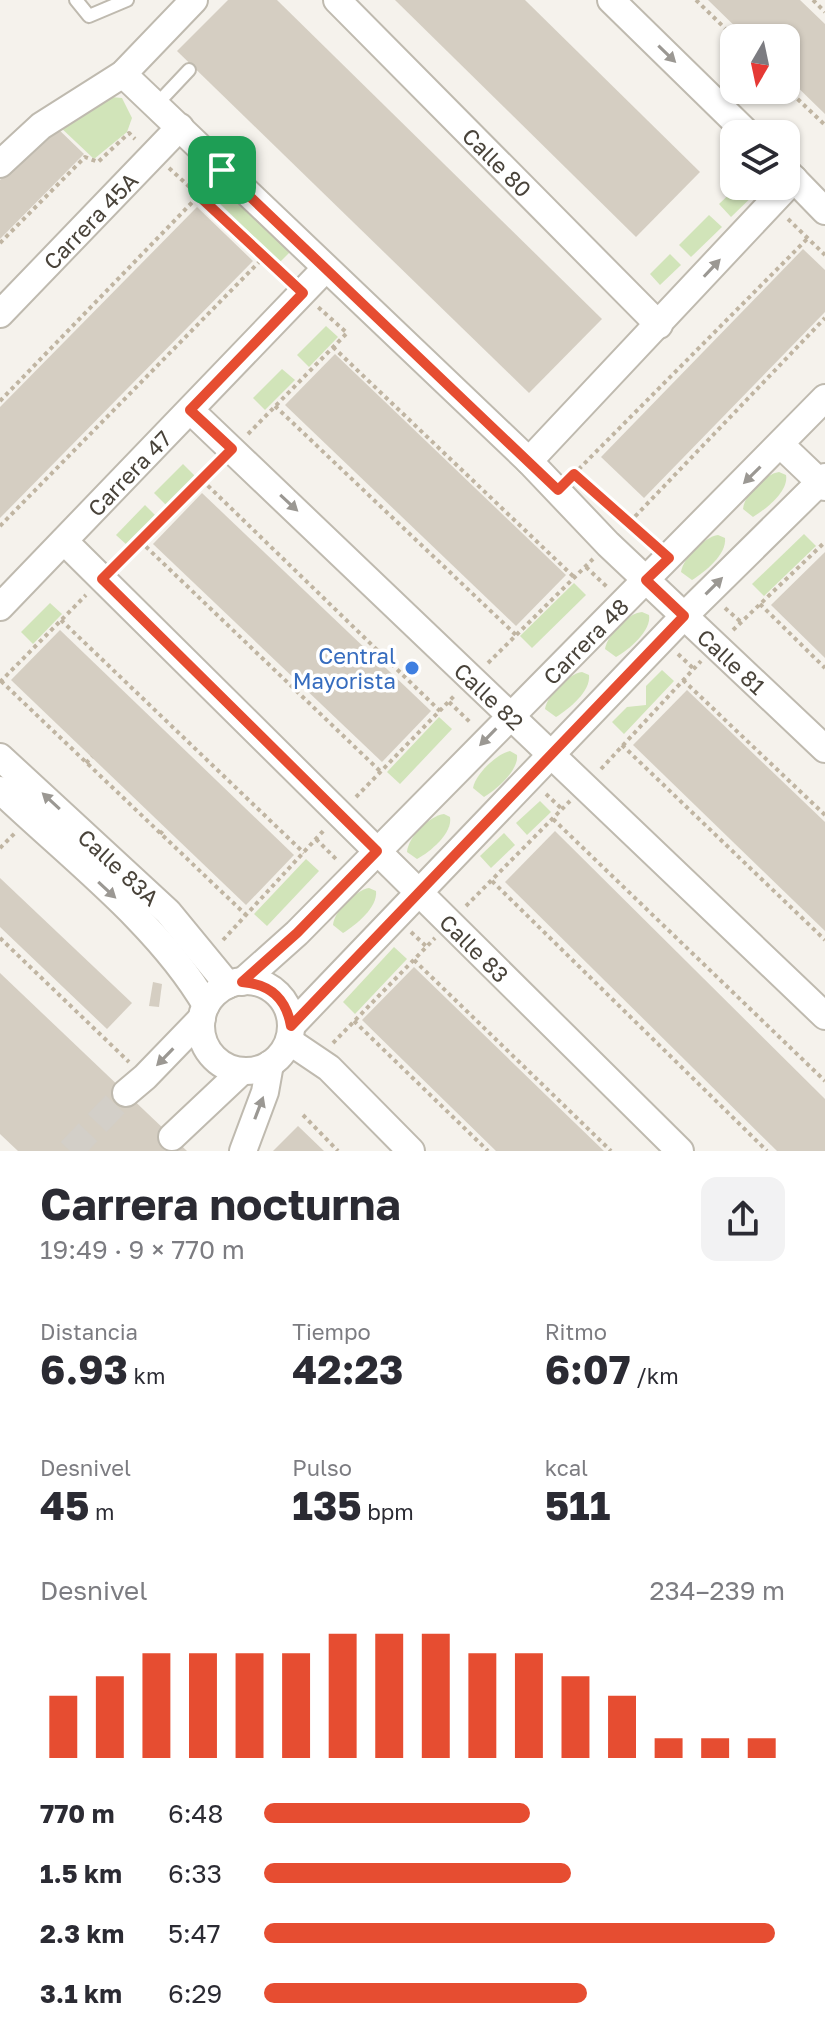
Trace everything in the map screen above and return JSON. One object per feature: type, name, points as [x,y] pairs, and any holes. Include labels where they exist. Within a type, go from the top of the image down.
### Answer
[{"type":"street","points":[[2,159],[41,126],[123,74],[194,0]]},
{"type":"street","name":"Calle 80","points":[[337,0],[659,325]]},
{"type":"street","points":[[611,0],[734,120]]},
{"type":"street","name":"Calle 81","points":[[123,74],[529,461],[566,482],[608,544],[825,749]]},
{"type":"street","name":"Carrera 45A","points":[[0,314],[180,127]]},
{"type":"street","points":[[800,185],[825,211]]},
{"type":"street","points":[[529,461],[774,200]]},
{"type":"street","name":"Carrera 47","points":[[0,607],[326,268]]},
{"type":"street","name":"Carrera 48","points":[[235,984],[297,933],[511,712],[669,558],[825,398]]},
{"type":"street","name":"Calle 82","points":[[190,410],[511,712],[825,1016]]},
{"type":"street","points":[[243,1151],[265,1092],[270,1064],[290,1033],[418,890],[554,754],[684,616],[823,482],[781,445]]},
{"type":"street","name":"Calle 83","points":[[64,541],[680,1151]]},
{"type":"street","name":"Calle 83A","points":[[3,762],[168,912],[235,984]]},
{"type":"street","name":"Calle 83A","points":[[1,794],[141,923],[187,973],[204,1012]]},
{"type":"street","points":[[135,1085],[235,984],[270,989],[281,999],[290,1033],[411,1151]]},
{"type":"street","points":[[204,1012],[206,1047],[227,1067],[242,1071],[270,1064]]},
{"type":"street","points":[[172,1137],[242,1071]]},
{"type":"lane","points":[[76,0],[89,16],[125,4],[127,0]]},
{"type":"lane","points":[[156,105],[189,70]]},
{"type":"path","points":[[696,0],[721,24]]},
{"type":"path","points":[[813,0],[825,12]]},
{"type":"path","points":[[800,101],[825,125]]},
{"type":"path","points":[[0,243],[85,157],[98,162],[106,158],[129,133],[347,333],[0,682],[246,915]]},
{"type":"path","points":[[0,401],[83,319],[222,170]]},
{"type":"path","points":[[772,203],[825,255]]},
{"type":"path","points":[[669,558],[629,523],[566,482],[808,238]]},
{"type":"path","points":[[0,526],[143,376],[264,257]]},
{"type":"path","points":[[218,945],[339,814],[586,567],[825,318]]},
{"type":"path","points":[[333,347],[574,577]]},
{"type":"path","points":[[275,406],[516,635]]},
{"type":"path","points":[[357,484],[362,479]]},
{"type":"path","points":[[202,480],[440,711]]},
{"type":"path","points":[[140,541],[381,772]]},
{"type":"path","points":[[433,556],[438,551]]},
{"type":"path","points":[[279,566],[285,560]]},
{"type":"path","points":[[586,567],[623,602]]},
{"type":"path","points":[[760,604],[825,668]]},
{"type":"path","points":[[226,623],[231,618]]},
{"type":"path","points":[[61,620],[304,853]]},
{"type":"path","points":[[356,639],[362,635]]},
{"type":"path","points":[[683,680],[814,809],[825,815]]},
{"type":"path","points":[[300,695],[306,689]]},
{"type":"path","points":[[139,706],[145,700]]},
{"type":"path","points":[[622,745],[825,940]]},
{"type":"path","points":[[86,763],[92,757]]},
{"type":"path","points":[[213,777],[219,771]]},
{"type":"path","points":[[552,819],[825,1081]]},
{"type":"path","points":[[160,834],[165,828]]},
{"type":"path","points":[[754,872],[759,867]]},
{"type":"path","points":[[492,880],[767,1151]]},
{"type":"path","points":[[0,938],[135,1085]]},
{"type":"path","points":[[681,956],[687,949]]},
{"type":"path","points":[[414,960],[611,1151]]},
{"type":"path","points":[[627,1013],[632,1007]]},
{"type":"path","points":[[354,1021],[488,1151]]},
{"type":"path","points":[[303,1115],[338,1151]]},
{"type":"green space","points":[[111,97],[122,98],[132,118],[127,132],[94,159],[58,125]]},
{"type":"green space","points":[[221,181],[292,250],[280,262],[209,193]]},
{"type":"green space","points":[[723,200],[749,200],[731,217],[719,204]]},
{"type":"green space","points":[[709,215],[722,227],[691,257],[679,245]]},
{"type":"green space","points":[[670,254],[681,265],[660,285],[650,274]]},
{"type":"green space","points":[[326,326],[338,337],[309,367],[297,355]]},
{"type":"green space","points":[[282,369],[295,380],[265,410],[253,398]]},
{"type":"green space","points":[[183,464],[195,476],[166,505],[154,493]]},
{"type":"green space","points":[[779,472],[786,475],[784,487],[770,504],[753,517],[743,509],[744,503],[762,481]]},
{"type":"green space","points":[[145,505],[157,517],[128,546],[116,535]]},
{"type":"green space","points":[[804,534],[816,546],[764,596],[752,584]]},
{"type":"green space","points":[[718,535],[725,538],[725,544],[714,562],[692,580],[681,572],[695,549]]},
{"type":"green space","points":[[574,583],[586,595],[532,648],[520,636]]},
{"type":"green space","points":[[50,603],[62,614],[33,644],[21,632]]},
{"type":"green space","points":[[642,612],[649,615],[649,621],[633,645],[616,657],[605,649],[619,626]]},
{"type":"green space","points":[[662,670],[674,681],[624,734],[612,722],[627,707],[646,705],[646,686]]},
{"type":"green space","points":[[582,672],[589,675],[589,681],[578,699],[556,717],[545,709],[559,686]]},
{"type":"green space","points":[[439,717],[452,729],[400,784],[387,772]]},
{"type":"green space","points":[[510,751],[517,755],[515,767],[501,784],[484,797],[473,788],[478,777],[493,761]]},
{"type":"green space","points":[[540,801],[551,812],[527,835],[516,823]]},
{"type":"green space","points":[[444,814],[450,817],[450,823],[440,841],[417,859],[407,852],[420,828]]},
{"type":"green space","points":[[504,833],[515,845],[491,868],[480,856]]},
{"type":"green space","points":[[306,859],[319,871],[267,926],[254,914]]},
{"type":"green space","points":[[369,888],[376,891],[374,903],[360,920],[343,933],[333,925],[334,919],[352,897]]},
{"type":"green space","points":[[394,947],[407,959],[355,1014],[343,1002]]},
{"type":"building","points":[[228,0],[277,0],[602,319],[529,393],[177,51]]},
{"type":"building","points":[[395,0],[525,0],[700,172],[636,237]]},
{"type":"building","points":[[708,0],[800,0],[825,24],[825,114],[800,90],[800,24],[733,24]]},
{"type":"building","points":[[54,125],[84,154],[0,239],[0,180]]},
{"type":"building","points":[[197,207],[253,261],[0,518],[0,407]]},
{"type":"building","points":[[803,249],[825,270],[825,312],[644,498],[601,457]]},
{"type":"building","points":[[335,354],[566,575],[516,626],[285,405]]},
{"type":"building","points":[[202,493],[431,711],[382,762],[153,544]]},
{"type":"building","points":[[825,552],[825,658],[771,605]]},
{"type":"building","points":[[60,630],[294,855],[246,905],[11,680]]},
{"type":"building","points":[[687,690],[825,822],[825,931],[633,745]]},
{"type":"building","points":[[555,831],[825,1099],[825,1151],[777,1151],[505,882]]},
{"type":"building","points":[[0,878],[132,1003],[107,1029],[0,927]]},
{"type":"building","points":[[414,967],[604,1151],[496,1151],[362,1020]]},
{"type":"building","points":[[0,973],[187,1151],[18,1151],[0,1134]]},
{"type":"building","points":[[153,982],[162,984],[159,1007],[149,1006]]},
{"type":"building","points":[[298,1126],[324,1151],[273,1151]]},
{"type":"tunnel","points":[[70,1151],[126,1093]]},
{"type":"place","name":"Central Mayorista","points":[[412,668]]},
{"type":"route","points":[[222,170],[558,490],[574,474],[669,558],[646,580],[684,616],[554,754],[418,890],[291,1026],[288,1011],[270,989],[257,983],[242,982],[297,933],[377,851],[102,579],[232,449],[190,410],[303,293],[199,196],[222,170]]}]
